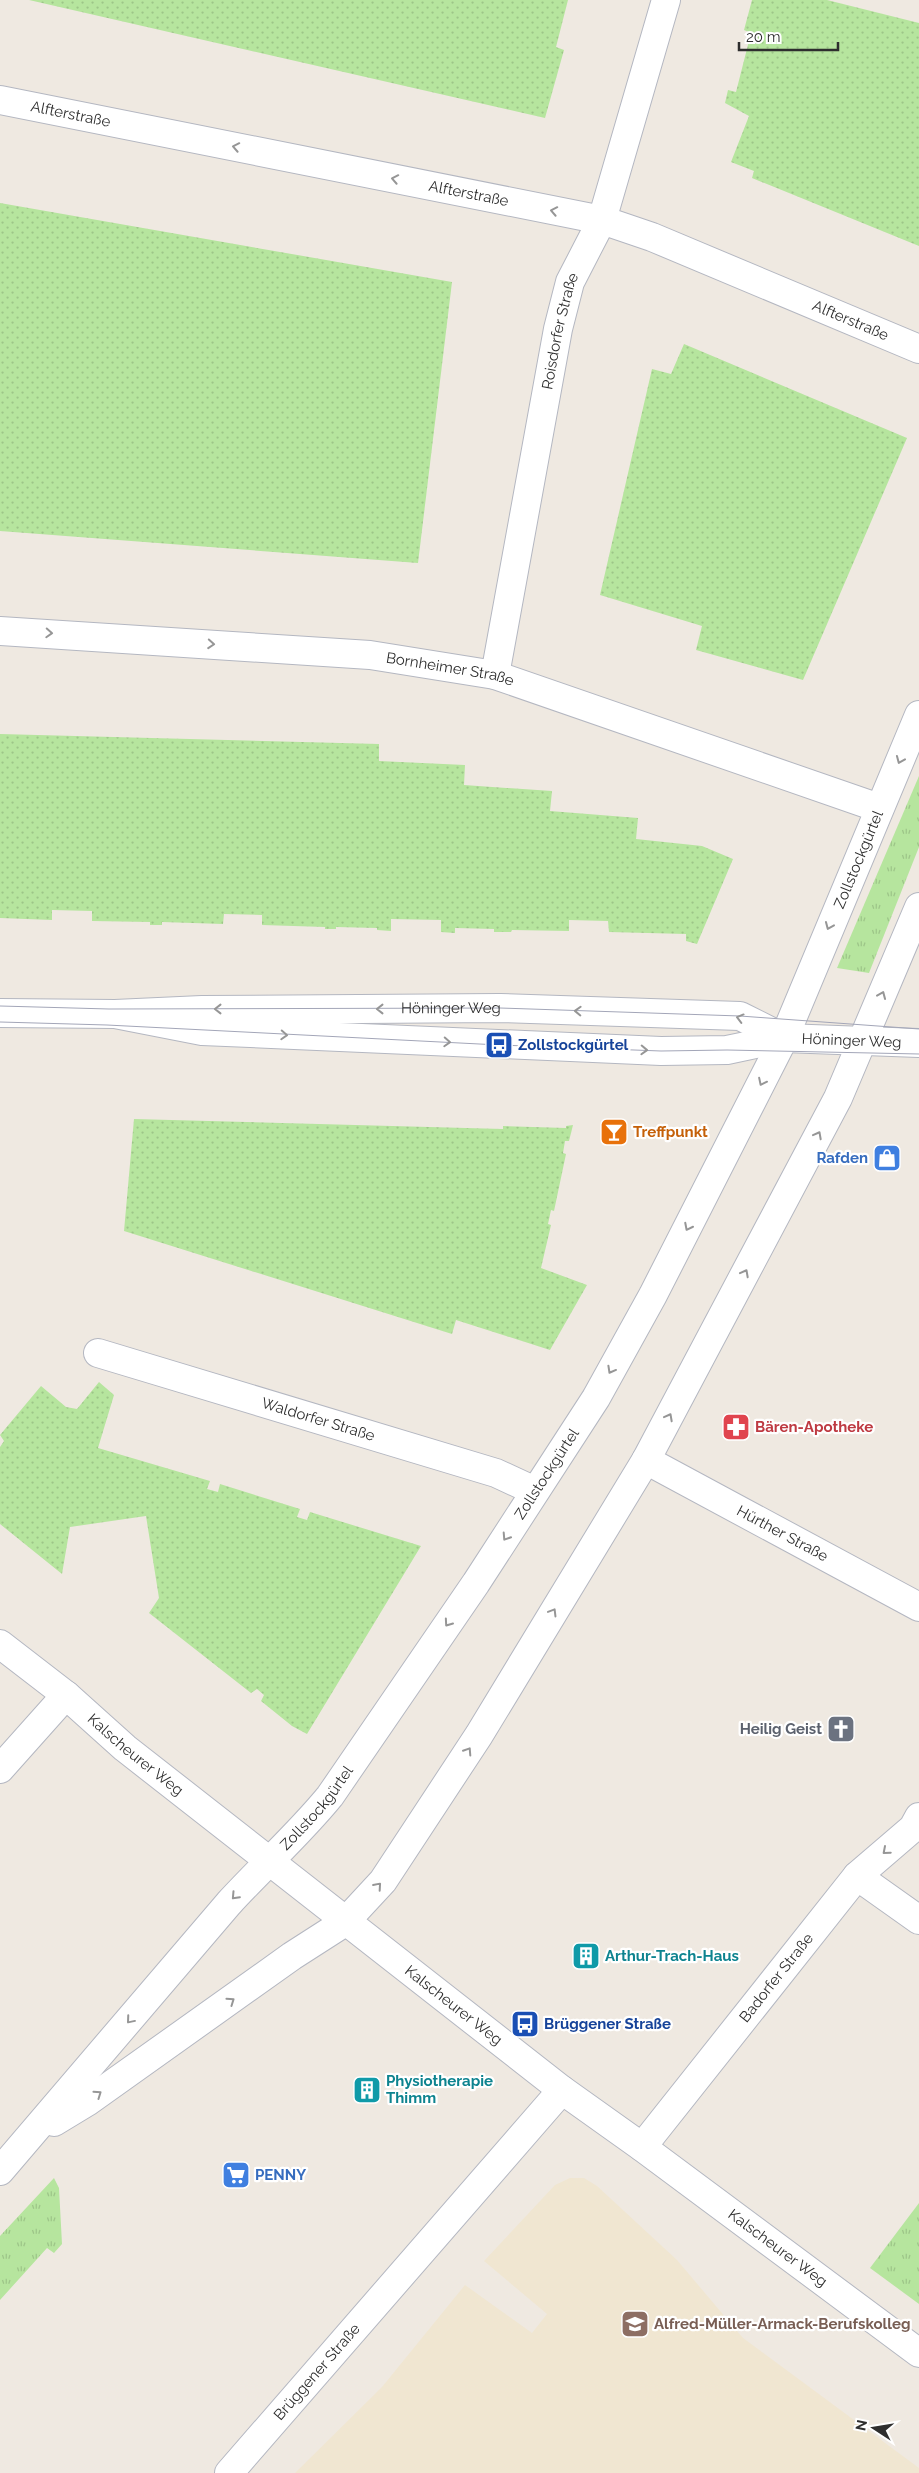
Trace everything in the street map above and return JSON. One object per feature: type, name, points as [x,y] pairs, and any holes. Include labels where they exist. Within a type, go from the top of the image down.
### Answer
[{"type":"street","name":"Roisdorfer Straße","points":[[495,675],[558,329],[570,282],[602,220],[666,0]]},
{"type":"street","name":"Alfterstraße","points":[[0,100],[602,220],[652,237],[919,349]]},
{"type":"street","name":"Bornheimer Straße","points":[[0,631],[370,655],[495,675],[879,808]]},
{"type":"street","name":"Zollstockgürtel","points":[[0,2171],[229,1902],[268,1860],[307,1824],[330,1796],[476,1583],[596,1398],[648,1303],[784,1038],[919,715]]},
{"type":"street","name":"Zollstockgürtel","points":[[28,2140],[87,2102],[292,1956],[346,1922],[383,1880],[479,1735],[646,1460],[838,1098],[919,907]]},
{"type":"street","name":"Höninger Weg","points":[[0,1013],[115,1014],[202,1010],[500,1008],[740,1016],[784,1038]]},
{"type":"street","name":"Höninger Weg","points":[[115,1014],[202,1031],[642,1050],[727,1050],[784,1038],[919,1043]]},
{"type":"street","name":"Waldorfer Straße","points":[[98,1353],[496,1473],[535,1491]]},
{"type":"street","name":"Hürther Straße","points":[[646,1460],[919,1607]]},
{"type":"street","name":"Kalscheurer Weg","points":[[0,1644],[66,1695],[125,1748],[562,2090],[642,2147],[919,2353]]},
{"type":"street","points":[[0,1769],[66,1695]]},
{"type":"street","name":"Badorfer Straße","points":[[642,2147],[793,1954],[857,1876],[913,1828],[919,1817]]},
{"type":"street","points":[[857,1876],[919,1920]]},
{"type":"street","name":"Brüggener Straße","points":[[229,2473],[562,2090]]},
{"type":"shaded area","name":"Alfred-Müller-Armack-Berufskolleg","points":[[570,2178],[584,2178],[597,2186],[677,2260],[743,2338],[919,2468],[919,2473],[295,2473],[382,2387],[465,2285],[532,2333],[547,2314],[484,2261],[555,2185]]},
{"type":"green space","points":[[29,0],[568,0],[556,47],[564,50],[545,118]]},
{"type":"green space","points":[[752,0],[827,0],[919,23],[919,246],[752,178],[754,171],[731,162],[749,116],[725,103],[728,90],[736,92],[751,33],[744,30]]},
{"type":"green space","points":[[0,203],[452,282],[418,563],[0,531]]},
{"type":"green space","points":[[684,344],[907,438],[803,680],[696,650],[702,626],[600,595],[652,369],[671,374]]},
{"type":"green space","points":[[0,734],[379,744],[379,761],[465,765],[464,785],[552,791],[550,811],[638,818],[636,839],[702,846],[733,859],[697,944],[686,941],[686,934],[609,932],[608,921],[569,920],[569,931],[512,930],[511,932],[494,932],[494,929],[455,928],[455,933],[441,932],[441,920],[391,919],[391,931],[377,930],[377,928],[336,927],[336,929],[325,929],[325,927],[262,925],[262,915],[224,914],[223,924],[162,922],[162,925],[150,925],[150,922],[92,921],[92,911],[52,910],[52,920],[0,918]]},
{"type":"green space","points":[[919,776],[919,847],[869,973],[837,968]]},
{"type":"green space","points":[[134,1119],[503,1129],[503,1126],[566,1128],[566,1126],[573,1125],[569,1141],[565,1141],[563,1153],[566,1154],[554,1211],[551,1210],[548,1224],[551,1225],[541,1268],[587,1285],[550,1350],[456,1320],[452,1334],[124,1231]]},
{"type":"green space","points":[[99,1382],[114,1395],[98,1448],[210,1481],[207,1489],[218,1492],[220,1484],[300,1509],[297,1517],[307,1520],[310,1512],[421,1546],[307,1734],[292,1726],[261,1701],[264,1695],[257,1689],[251,1693],[149,1613],[159,1598],[146,1516],[70,1527],[62,1574],[0,1524],[0,1447],[4,1441],[0,1435],[41,1386],[66,1407],[77,1409]]},
{"type":"green space","points":[[54,2178],[59,2188],[62,2244],[54,2253],[47,2248],[0,2300],[0,2236]]},
{"type":"green space","points":[[919,2203],[919,2304],[870,2268]]},
{"type":"tram line","points":[[0,1006],[109,1009],[500,1008],[740,1016],[919,1029]]},
{"type":"tram line","points":[[0,1022],[107,1025],[499,1045],[661,1051],[727,1050],[919,1054]]},
{"type":"place","name":"Zollstockgürtel","points":[[499,1045]]},
{"type":"place","name":"Treffpunkt","points":[[614,1132]]},
{"type":"place","name":"Rafden","points":[[887,1158]]},
{"type":"place","name":"Bären-Apotheke","points":[[736,1427]]},
{"type":"place","name":"Heilig Geist","points":[[841,1729]]},
{"type":"place","name":"Arthur-Trach-Haus","points":[[586,1956]]},
{"type":"place","name":"Brüggener Straße","points":[[525,2024]]},
{"type":"place","name":"Physiotherapie Thimm","points":[[367,2090]]},
{"type":"place","name":"PENNY","points":[[236,2175]]},
{"type":"place","name":"Alfred-Müller-Armack-Berufskolleg","points":[[635,2324]]}]
